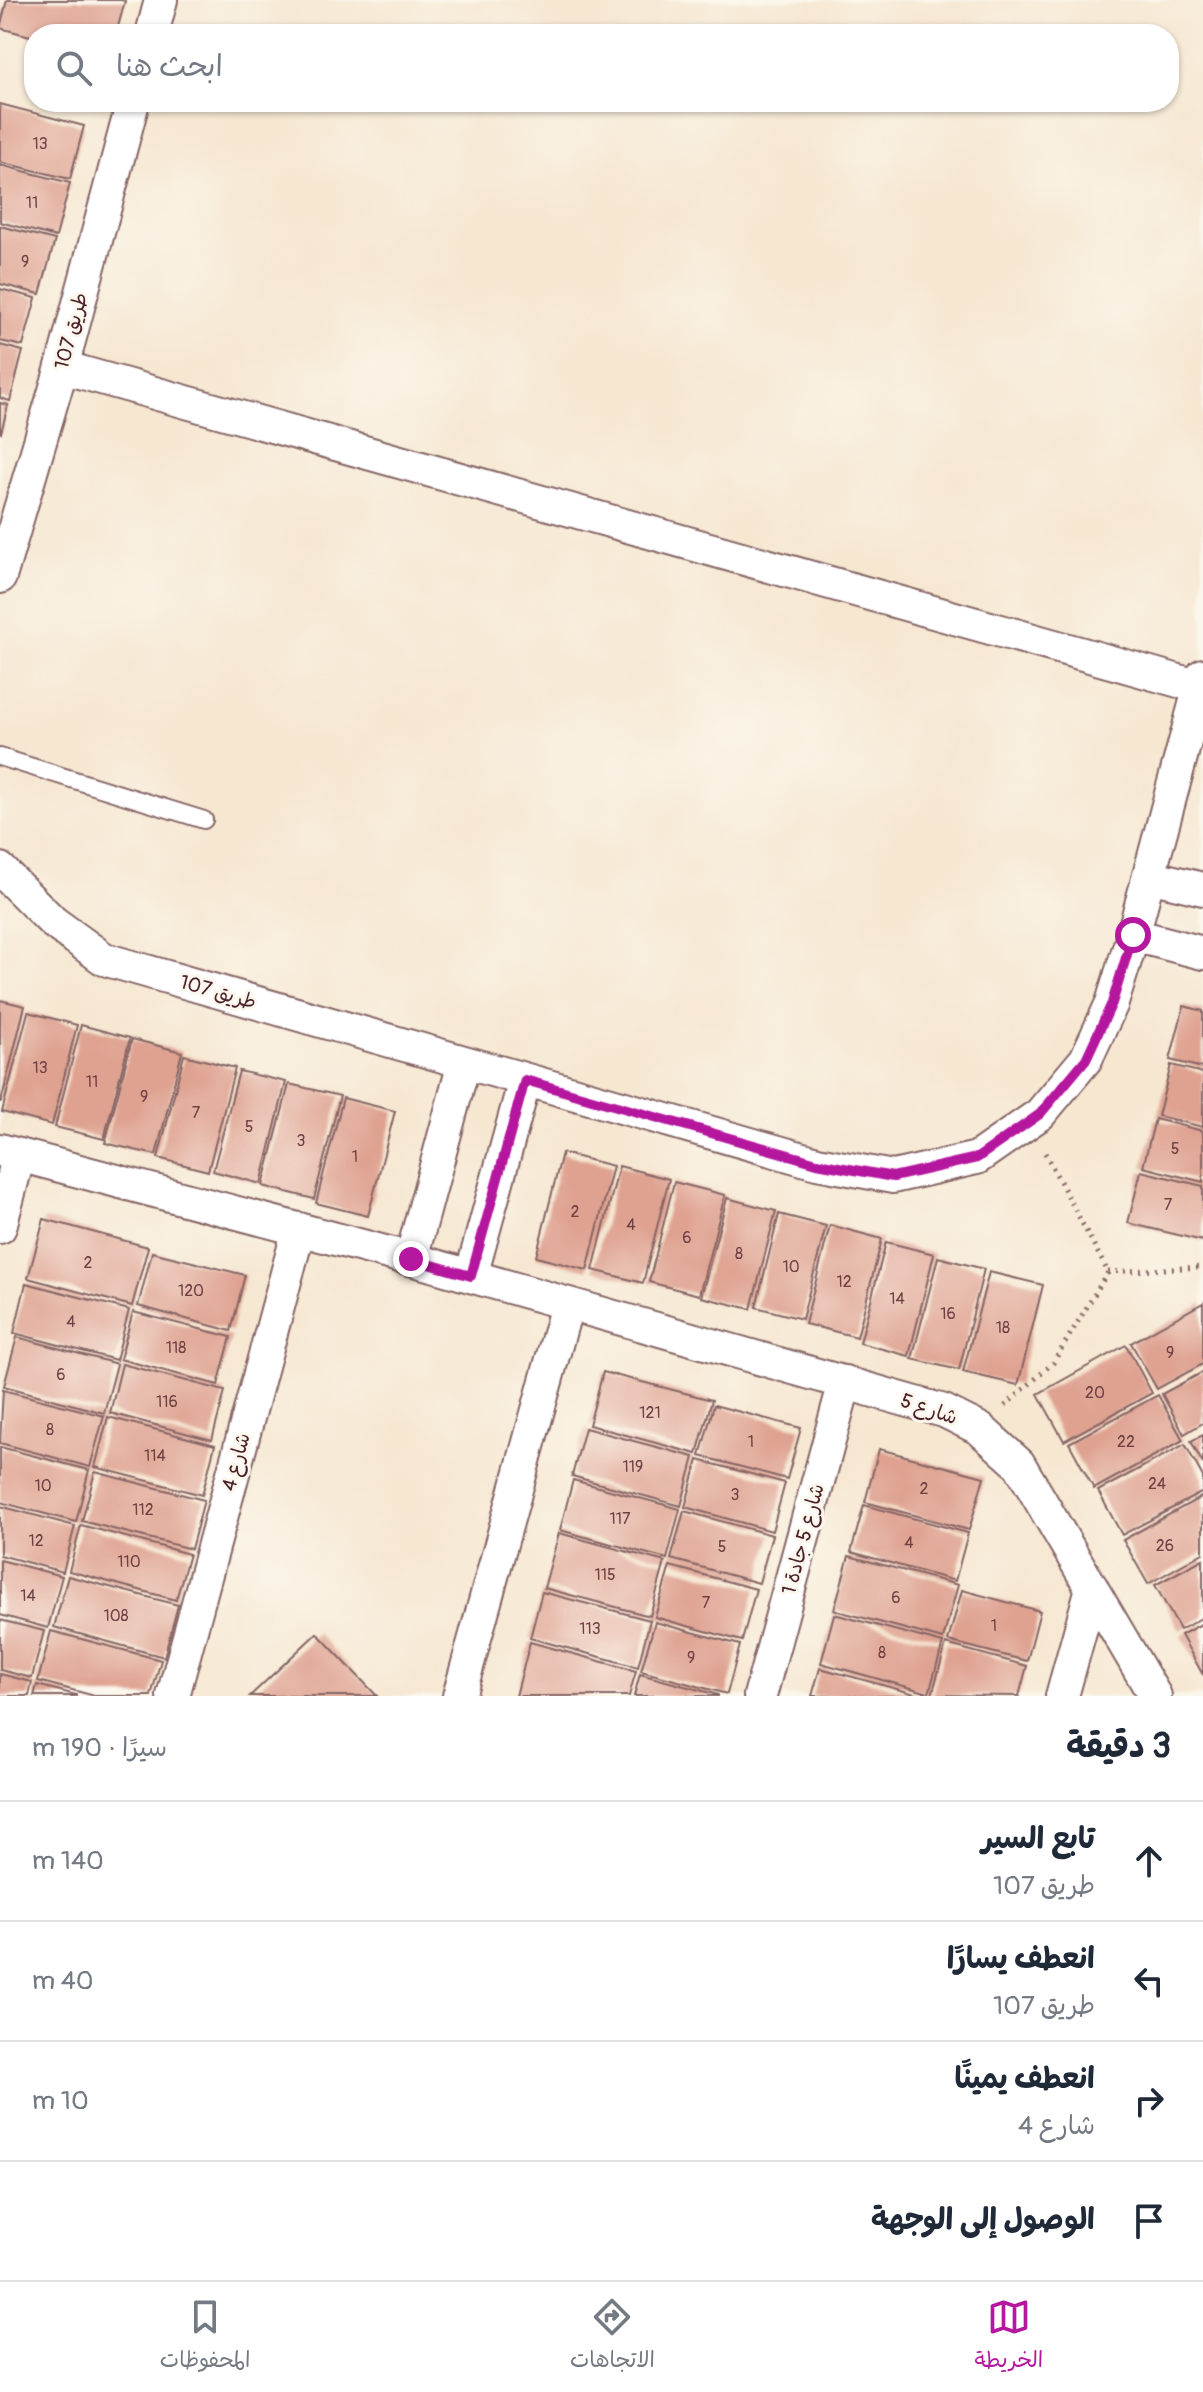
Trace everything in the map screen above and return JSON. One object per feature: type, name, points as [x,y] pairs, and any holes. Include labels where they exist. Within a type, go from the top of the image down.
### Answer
[{"type":"street","points":[[155,24],[161,0]]},
{"type":"street","name":"طريق 107","points":[[2,565],[62,367],[130,112]]},
{"type":"street","points":[[62,367],[1201,681]]},
{"type":"street","name":"طريق 107","points":[[0,869],[53,922],[104,959],[817,1163],[893,1177],[977,1158],[1040,1114],[1086,1059],[1112,1003],[1133,935],[1201,681]]},
{"type":"street","points":[[1149,876],[1203,889]]},
{"type":"street","points":[[1133,935],[1203,953]]},
{"type":"street","points":[[411,1259],[464,1063]]},
{"type":"street","points":[[0,1227],[10,1152],[471,1276],[525,1080]]},
{"type":"street","name":"شارع 4","points":[[173,1696],[299,1229]]},
{"type":"street","name":"شارع 5","points":[[471,1276],[944,1411],[980,1429],[1019,1464],[1155,1696]]},
{"type":"street","points":[[459,1696],[567,1305]]},
{"type":"street","name":"شارع 5 جادة 1","points":[[760,1696],[845,1382]]},
{"type":"street","points":[[1062,1696],[1092,1588]]},
{"type":"lane","points":[[0,757],[204,820]]},
{"type":"path","points":[[1028,1122],[1108,1272]]},
{"type":"path","points":[[1108,1272],[1203,1267]]},
{"type":"path","points":[[980,1429],[1053,1363],[1108,1272]]},
{"type":"building","points":[[7,0],[125,1],[119,24],[24,24],[24,34],[0,28]]},
{"type":"building","points":[[0,104],[84,126],[70,179],[0,162]]},
{"type":"building","points":[[0,165],[70,183],[56,237],[0,222]]},
{"type":"building","points":[[0,226],[55,240],[40,294],[0,284]]},
{"type":"building","points":[[0,289],[36,298],[23,346],[0,341]]},
{"type":"building","points":[[0,345],[23,351],[10,401],[0,398]]},
{"type":"building","points":[[0,403],[8,405],[1,433],[0,432]]},
{"type":"building","points":[[0,1000],[25,1006],[1,1102],[0,1102]]},
{"type":"building","points":[[1184,1006],[1203,1011],[1203,1068],[1170,1060]]},
{"type":"building","points":[[28,1012],[77,1025],[52,1125],[2,1112]]},
{"type":"building","points":[[81,1025],[130,1038],[104,1139],[55,1127]]},
{"type":"building","points":[[132,1039],[182,1052],[156,1155],[105,1143]]},
{"type":"building","points":[[184,1055],[235,1068],[208,1171],[158,1158]]},
{"type":"building","points":[[1171,1065],[1203,1073],[1203,1127],[1158,1116]]},
{"type":"building","points":[[239,1071],[286,1082],[261,1184],[213,1171]]},
{"type":"building","points":[[289,1084],[340,1096],[314,1199],[263,1186]]},
{"type":"building","points":[[343,1098],[395,1111],[368,1216],[316,1203]]},
{"type":"building","points":[[1155,1119],[1203,1131],[1203,1182],[1143,1167]]},
{"type":"building","points":[[562,1153],[613,1166],[587,1270],[536,1257]]},
{"type":"building","points":[[619,1166],[669,1179],[643,1283],[593,1270]]},
{"type":"building","points":[[1141,1171],[1203,1186],[1203,1241],[1128,1223]]},
{"type":"building","points":[[674,1182],[725,1195],[699,1295],[649,1282]]},
{"type":"building","points":[[727,1198],[776,1211],[751,1309],[701,1297]]},
{"type":"building","points":[[779,1214],[826,1226],[802,1319],[756,1307]]},
{"type":"building","points":[[44,1219],[148,1247],[132,1306],[28,1278]]},
{"type":"building","points":[[830,1225],[882,1239],[857,1337],[805,1324]]},
{"type":"building","points":[[886,1242],[934,1254],[909,1356],[860,1343]]},
{"type":"building","points":[[152,1252],[245,1275],[231,1331],[138,1306]]},
{"type":"building","points":[[938,1257],[984,1269],[959,1370],[912,1359]]},
{"type":"building","points":[[989,1272],[1043,1285],[1018,1385],[963,1372]]},
{"type":"building","points":[[26,1283],[129,1310],[116,1360],[14,1333]]},
{"type":"building","points":[[1203,1303],[1203,1364],[1157,1389],[1131,1343]]},
{"type":"building","points":[[133,1312],[231,1337],[218,1385],[120,1359]]},
{"type":"building","points":[[17,1337],[117,1364],[104,1413],[4,1386]]},
{"type":"building","points":[[1126,1345],[1152,1393],[1064,1441],[1038,1394]]},
{"type":"building","points":[[122,1364],[225,1391],[212,1440],[110,1413]]},
{"type":"building","points":[[603,1372],[712,1400],[697,1454],[589,1425]]},
{"type":"building","points":[[1203,1372],[1203,1423],[1184,1434],[1162,1394]]},
{"type":"building","points":[[3,1390],[104,1416],[90,1467],[0,1443]]},
{"type":"building","points":[[1158,1395],[1183,1440],[1094,1489],[1069,1443]]},
{"type":"building","points":[[714,1405],[801,1428],[787,1479],[700,1456]]},
{"type":"building","points":[[108,1417],[215,1445],[202,1495],[95,1467]]},
{"type":"building","points":[[585,1428],[694,1457],[681,1506],[572,1476]]},
{"type":"building","points":[[1203,1435],[1203,1464],[1191,1441]]},
{"type":"building","points":[[1185,1444],[1203,1477],[1203,1492],[1122,1535],[1098,1491]]},
{"type":"building","points":[[0,1447],[89,1470],[76,1522],[0,1502]]},
{"type":"building","points":[[879,1449],[984,1477],[969,1530],[865,1502]]},
{"type":"building","points":[[698,1460],[785,1483],[772,1531],[685,1507]]},
{"type":"building","points":[[95,1472],[204,1500],[191,1549],[82,1521]]},
{"type":"building","points":[[573,1480],[680,1509],[667,1559],[560,1530]]},
{"type":"building","points":[[1203,1496],[1203,1553],[1148,1584],[1123,1540]]},
{"type":"building","points":[[864,1505],[968,1533],[955,1581],[851,1552]]},
{"type":"building","points":[[0,1506],[75,1526],[63,1572],[0,1555]]},
{"type":"building","points":[[684,1511],[772,1535],[759,1583],[671,1559]]},
{"type":"building","points":[[81,1525],[189,1554],[176,1600],[69,1571]]},
{"type":"building","points":[[559,1533],[665,1562],[650,1616],[544,1588]]},
{"type":"building","points":[[849,1556],[958,1585],[943,1639],[834,1610]]},
{"type":"building","points":[[1203,1559],[1203,1617],[1180,1630],[1155,1585]]},
{"type":"building","points":[[0,1560],[62,1576],[48,1628],[0,1615]]},
{"type":"building","points":[[670,1566],[756,1589],[742,1641],[655,1617]]},
{"type":"building","points":[[68,1576],[178,1605],[164,1657],[54,1627]]},
{"type":"building","points":[[962,1590],[1040,1611],[1027,1661],[948,1641]]},
{"type":"building","points":[[542,1592],[650,1620],[638,1667],[530,1638]]},
{"type":"building","points":[[834,1614],[943,1643],[929,1693],[821,1663]]},
{"type":"building","points":[[0,1620],[44,1631],[32,1678],[0,1670]]},
{"type":"building","points":[[655,1622],[740,1645],[727,1694],[641,1671]]},
{"type":"building","points":[[1203,1623],[1203,1675],[1181,1635]]},
{"type":"building","points":[[51,1631],[161,1660],[151,1696],[95,1696],[38,1681]]},
{"type":"building","points":[[317,1633],[377,1696],[250,1696]]},
{"type":"building","points":[[530,1642],[636,1671],[629,1696],[516,1696]]},
{"type":"building","points":[[946,1644],[1027,1666],[1019,1696],[932,1695]]},
{"type":"building","points":[[820,1668],[919,1695],[812,1696]]},
{"type":"building","points":[[0,1674],[32,1682],[29,1696],[0,1696]]},
{"type":"building","points":[[640,1674],[718,1695],[718,1696],[634,1696]]},
{"type":"building","points":[[37,1685],[76,1695],[76,1696],[34,1696]]},
{"type":"route","points":[[411,1259],[471,1276],[525,1080],[817,1163],[893,1177],[977,1158],[1040,1114],[1086,1059],[1112,1003],[1133,935]]}]
